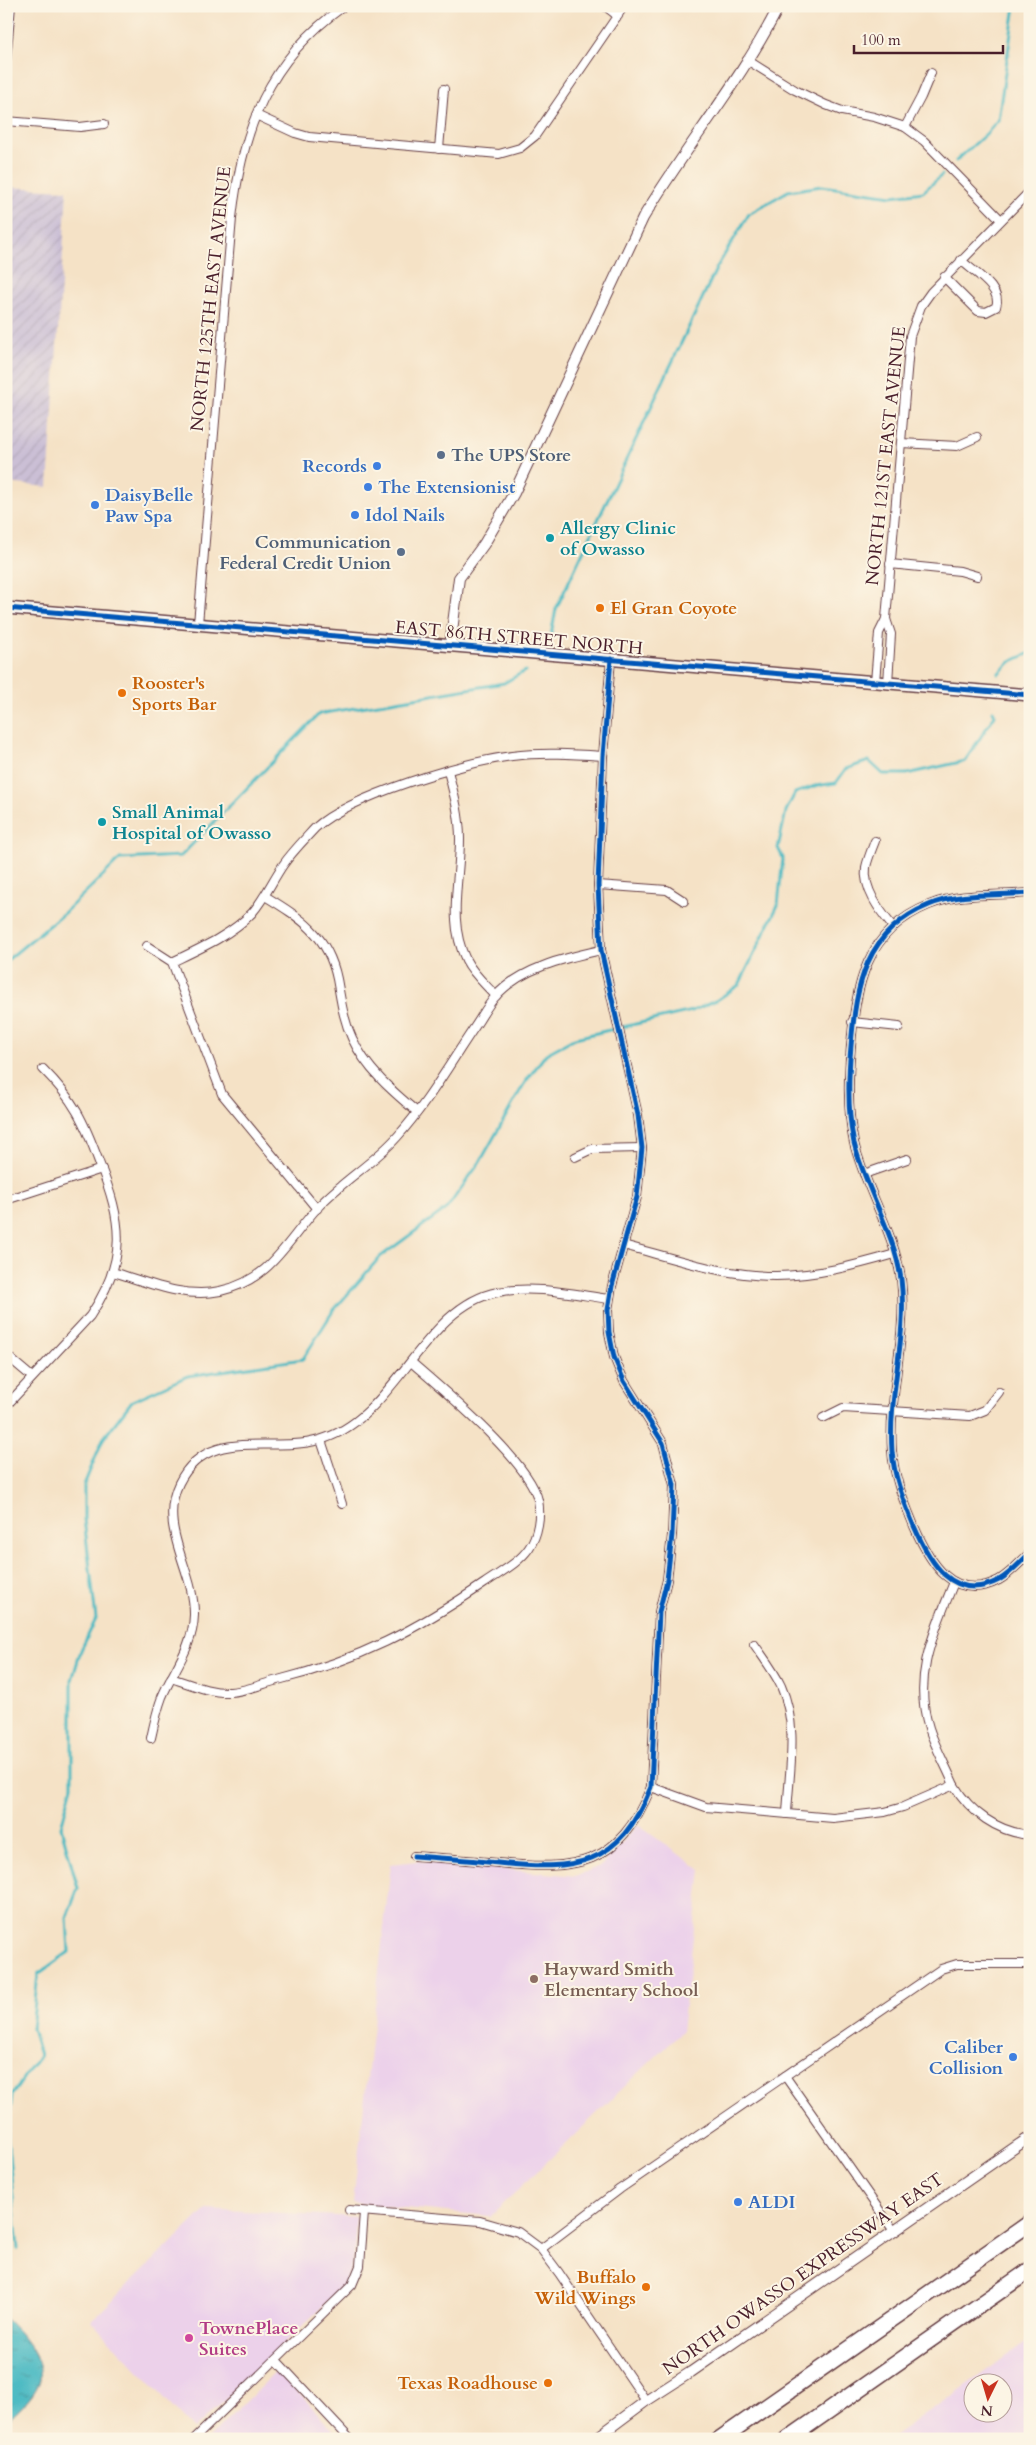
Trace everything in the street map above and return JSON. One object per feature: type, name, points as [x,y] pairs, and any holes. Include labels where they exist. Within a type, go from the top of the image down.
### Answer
[{"type":"highway","points":[[720,2439],[1030,2222]]},
{"type":"highway","points":[[788,2439],[1030,2270]]},
{"type":"main road","name":"EAST 86TH STREET NORTH","points":[[6,608],[1030,695]]},
{"type":"street","points":[[6,61],[11,6]]},
{"type":"street","points":[[605,6],[618,16]]},
{"type":"street","points":[[256,115],[295,133],[309,137],[498,154],[520,148],[535,136],[624,6]]},
{"type":"street","points":[[450,646],[459,578],[490,536],[514,493],[643,218],[664,183],[748,60],[780,6]]},
{"type":"street","name":"NORTH 125TH EAST AVENUE","points":[[198,624],[234,201],[240,158],[266,93],[287,60],[303,42],[341,8]]},
{"type":"street","points":[[748,60],[795,90],[826,105],[874,116],[905,127],[924,141],[1001,220]]},
{"type":"street","points":[[905,127],[931,73]]},
{"type":"street","points":[[439,149],[444,88]]},
{"type":"street","points":[[6,121],[80,127],[104,124]]},
{"type":"street","name":"NORTH 121ST EAST AVENUE","points":[[888,683],[890,634],[886,619],[910,336],[921,306],[944,277],[1030,191]]},
{"type":"street","points":[[944,277],[978,311],[991,310],[996,307],[998,300],[996,292],[961,260]]},
{"type":"street","points":[[901,443],[957,446],[977,437]]},
{"type":"street","points":[[890,564],[960,571],[977,576]]},
{"type":"street","name":"NORTH 121ST EAST AVENUE","points":[[875,682],[879,633],[886,619]]},
{"type":"street","points":[[414,1856],[552,1867],[579,1864],[609,1848],[631,1826],[641,1811],[651,1787],[659,1612],[667,1580],[672,1536],[674,1485],[663,1443],[624,1380],[614,1357],[609,1332],[609,1300],[637,1197],[642,1148],[638,1115],[601,950],[598,885],[603,756],[611,659]]},
{"type":"street","points":[[172,962],[229,932],[253,912],[291,853],[326,819],[373,796],[485,760],[563,753],[603,756]]},
{"type":"street","points":[[448,771],[459,818],[460,839],[455,906],[456,932],[467,961],[496,996]]},
{"type":"street","points":[[875,840],[866,867],[867,878],[875,903],[892,927]]},
{"type":"street","points":[[598,885],[667,890],[684,901]]},
{"type":"street","points":[[1030,893],[940,901],[910,914],[892,927],[868,959],[858,987],[852,1022],[848,1098],[854,1142],[864,1174],[889,1234],[901,1279],[902,1302],[893,1412],[892,1453],[901,1495],[927,1554],[944,1576],[954,1582],[965,1585],[990,1584],[1001,1580],[1030,1553]]},
{"type":"street","points":[[265,896],[294,913],[312,928],[325,947],[332,964],[344,1020],[353,1040],[380,1079],[417,1112]]},
{"type":"street","points":[[147,946],[172,962],[222,1094],[316,1209]]},
{"type":"street","points":[[113,1272],[192,1294],[218,1292],[233,1288],[247,1281],[272,1264],[316,1209],[396,1138],[417,1112],[496,996],[518,979],[541,967],[569,957],[601,950]]},
{"type":"street","points":[[852,1022],[900,1027]]},
{"type":"street","points":[[6,1406],[90,1316],[103,1296],[113,1272],[118,1246],[118,1222],[102,1169],[86,1128],[75,1105],[43,1069]]},
{"type":"street","points":[[574,1157],[592,1149],[642,1148]]},
{"type":"street","points":[[864,1174],[907,1159]]},
{"type":"street","points":[[6,1200],[102,1169]]},
{"type":"street","points":[[623,1244],[700,1266],[737,1273],[774,1276],[806,1274],[895,1254]]},
{"type":"street","points":[[151,1738],[158,1709],[171,1678],[189,1645],[194,1612],[172,1526],[175,1493],[179,1482],[192,1465],[208,1452],[218,1448],[241,1444],[289,1445],[321,1440],[352,1424],[366,1413],[450,1318],[466,1306],[496,1293],[540,1289],[609,1300]]},
{"type":"street","points":[[6,1354],[32,1377]]},
{"type":"street","points":[[171,1678],[216,1692],[232,1692],[316,1671],[359,1656],[402,1635],[445,1610],[517,1560],[529,1549],[536,1535],[539,1515],[538,1500],[521,1469],[482,1426],[411,1362]]},
{"type":"street","points":[[823,1418],[843,1408],[970,1416],[986,1410],[999,1392]]},
{"type":"street","points":[[321,1440],[342,1504]]},
{"type":"street","points":[[954,1582],[930,1642],[923,1670],[922,1692],[929,1729],[954,1784],[971,1808],[998,1827],[1030,1836]]},
{"type":"street","points":[[754,1644],[780,1685],[787,1706],[792,1742],[787,1814]]},
{"type":"street","points":[[651,1787],[706,1807],[833,1818],[865,1816],[903,1807],[954,1784]]},
{"type":"street","points":[[541,2249],[620,2189],[941,1969],[957,1964],[1030,1964]]},
{"type":"street","points":[[785,2076],[894,2231]]},
{"type":"street","name":"NORTH OWASSO EXPRESSWAY EAST","points":[[595,2439],[646,2401],[691,2372],[1030,2137]]},
{"type":"street","points":[[349,2210],[480,2221],[518,2232],[541,2249],[590,2316],[646,2401]]},
{"type":"street","points":[[194,2439],[352,2285],[360,2266],[364,2212]]},
{"type":"street","points":[[276,2360],[350,2439]]},
{"type":"shaded area","points":[[6,187],[67,190],[48,487],[6,483]]},
{"type":"shaded area","name":"Hayward Smith Elementary School","points":[[638,1825],[701,1870],[682,2031],[491,2216],[353,2203],[391,1864],[418,1861],[576,1876],[602,1865]]},
{"type":"shaded area","points":[[206,2209],[356,2217],[354,2256],[345,2285],[194,2429],[91,2321]]},
{"type":"shaded area","points":[[1030,2340],[1030,2439],[890,2439],[964,2387],[964,2422],[1014,2422],[1014,2372],[985,2372]]},
{"type":"shaded area","points":[[278,2371],[342,2439],[207,2439]]},
{"type":"water","points":[[6,2319],[31,2348],[39,2366],[40,2375],[39,2383],[33,2394],[6,2422]]},
{"type":"waterway","points":[[956,161],[987,133],[998,120],[1015,6]]},
{"type":"waterway","points":[[551,635],[556,609],[717,267],[749,214],[788,191],[822,186],[892,196],[923,192],[942,175]]},
{"type":"waterway","points":[[998,674],[1010,662],[1030,653]]},
{"type":"waterway","points":[[6,961],[65,912],[120,859],[181,856],[319,714],[504,683],[525,671]]},
{"type":"waterway","points":[[18,2249],[7,2135],[12,2095],[40,2055],[32,2029],[38,1974],[69,1952],[67,1917],[78,1888],[61,1827],[72,1786],[72,1680],[81,1650],[96,1619],[84,1519],[84,1485],[103,1439],[132,1401],[188,1376],[303,1359],[333,1311],[380,1257],[447,1208],[480,1162],[524,1084],[546,1054],[575,1038],[692,1011],[717,1000],[739,985],[778,905],[783,858],[778,848],[786,811],[795,793],[815,786],[836,783],[846,769],[869,761],[883,774],[907,774],[965,761],[995,715],[993,711]]},
{"type":"cycle path","points":[[6,608],[1030,695]]},
{"type":"cycle path","points":[[414,1856],[526,1865],[550,1866],[572,1864],[592,1858],[609,1848],[625,1834],[638,1814],[651,1787],[659,1612],[667,1580],[672,1535],[674,1485],[663,1443],[624,1381],[614,1357],[609,1332],[608,1310],[612,1286],[637,1197],[642,1148],[638,1115],[601,950],[598,885],[603,756],[611,659]]},
{"type":"cycle path","points":[[1030,893],[966,896],[941,901],[907,916],[891,929],[878,945],[868,962],[861,981],[853,1023],[849,1070],[850,1119],[854,1143],[865,1177],[892,1244],[901,1279],[902,1322],[893,1408],[892,1451],[897,1480],[907,1508],[927,1553],[935,1565],[956,1583],[968,1587],[983,1586],[999,1580],[1030,1553]]},
{"type":"place","name":"The UPS Store","points":[[441,455]]},
{"type":"place","name":"Records","points":[[377,466]]},
{"type":"place","name":"The Extensionist","points":[[368,487]]},
{"type":"place","name":"DaisyBelle Paw Spa","points":[[95,505]]},
{"type":"place","name":"Idol Nails","points":[[355,515]]},
{"type":"place","name":"Allergy Clinic of Owasso","points":[[550,538]]},
{"type":"place","name":"Communication Federal Credit Union","points":[[401,552]]},
{"type":"place","name":"El Gran Coyote","points":[[600,608]]},
{"type":"place","name":"Rooster's Sports Bar","points":[[122,693]]},
{"type":"place","name":"Small Animal Hospital of Owasso","points":[[102,822]]},
{"type":"place","name":"Hayward Smith Elementary School","points":[[534,1979]]},
{"type":"place","name":"Caliber Collision","points":[[1013,2057]]},
{"type":"place","name":"ALDI","points":[[738,2202]]},
{"type":"place","name":"Buffalo Wild Wings","points":[[646,2287]]},
{"type":"place","name":"TownePlace Suites","points":[[189,2338]]},
{"type":"place","name":"Texas Roadhouse","points":[[548,2383]]}]
